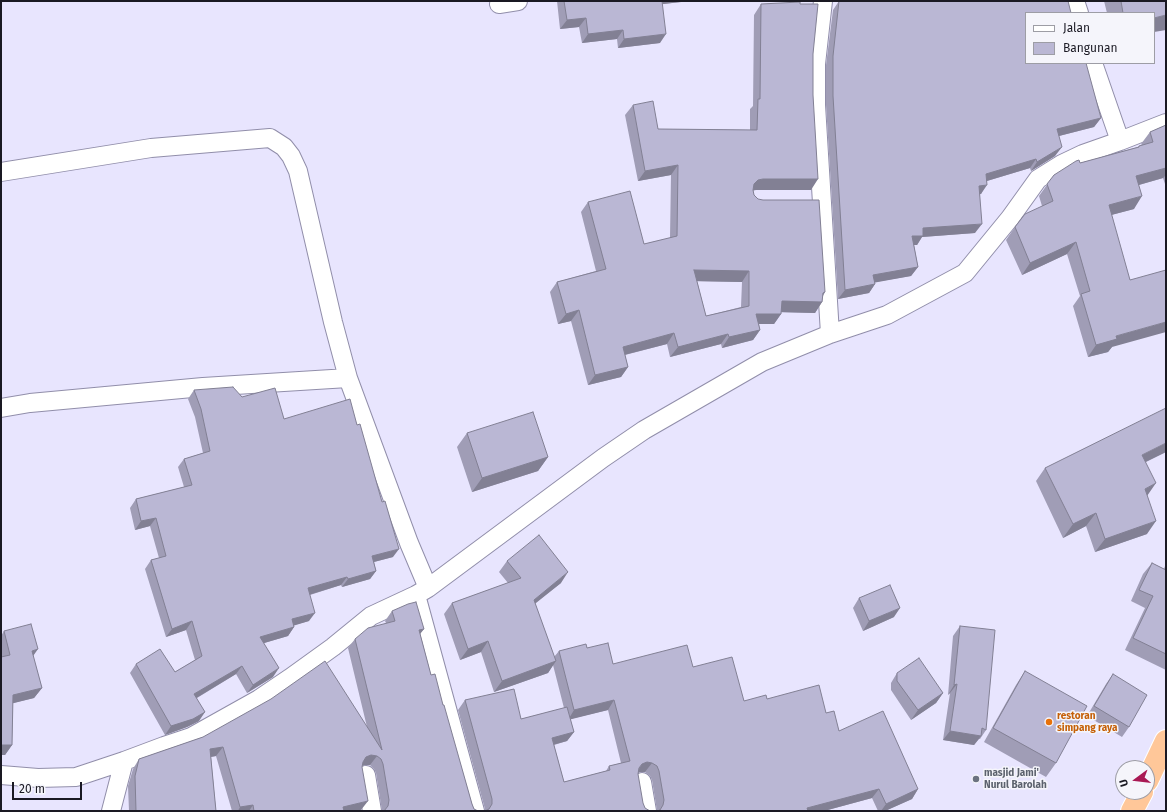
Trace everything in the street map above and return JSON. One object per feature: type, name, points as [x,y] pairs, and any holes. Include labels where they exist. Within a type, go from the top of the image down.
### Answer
[{"type":"highway","points":[[1155,764],[1166,741]]},
{"type":"highway","points":[[1132,811],[1138,800]]},
{"type":"street","points":[[499,4],[518,1]]},
{"type":"street","points":[[823,1],[816,64],[814,200],[830,334]]},
{"type":"street","points":[[1075,1],[1078,12]]},
{"type":"street","points":[[1093,64],[1120,142]]},
{"type":"street","points":[[1,775],[38,778],[76,777],[191,737],[259,698],[290,678],[333,647],[371,616],[422,592],[603,458],[644,430],[762,362],[830,334],[887,315],[965,273],[1010,218],[1038,179],[1062,164],[1083,154],[1120,142],[1166,123]]},
{"type":"street","points":[[1,172],[152,148],[270,138],[284,148],[291,156],[298,171],[333,322],[348,378],[409,543],[476,811]]},
{"type":"street","points":[[1,408],[30,403],[203,387],[348,378]]},
{"type":"street","points":[[111,811],[124,761]]},
{"type":"street","points":[[366,775],[372,811]]},
{"type":"street","points":[[642,782],[647,811]]},
{"type":"building","points":[[564,1],[662,1],[666,34],[624,39],[623,30],[588,34],[586,18],[567,20]]},
{"type":"building","points":[[839,1],[1068,1],[1071,12],[1025,12],[1025,64],[1086,64],[1101,118],[1057,129],[1062,147],[1037,162],[1036,159],[986,174],[987,185],[979,186],[982,224],[923,228],[923,236],[912,236],[918,267],[873,275],[875,284],[845,290],[833,96],[833,56]]},
{"type":"building","points":[[1121,1],[1166,1],[1166,15],[1155,18],[1155,12],[1123,12]]},
{"type":"building","points":[[800,2],[800,4],[818,4],[813,54],[813,95],[818,179],[763,179],[758,180],[754,184],[753,190],[754,195],[758,199],[763,200],[819,200],[825,292],[823,293],[822,302],[782,301],[781,314],[756,314],[760,330],[729,337],[728,334],[678,347],[674,333],[623,347],[628,367],[595,375],[579,310],[566,314],[557,282],[606,269],[588,202],[630,191],[644,244],[677,236],[678,165],[645,171],[633,105],[653,101],[658,129],[757,130],[758,99],[760,99],[761,4]],"holes":[[[694,270],[749,271],[749,306],[706,316]]]},
{"type":"building","points":[[1166,125],[1166,168],[1136,176],[1142,196],[1109,205],[1130,280],[1166,270],[1166,322],[1116,336],[1117,339],[1096,345],[1081,294],[1090,291],[1076,242],[1030,263],[1015,227],[1025,214],[1053,201],[1047,184],[1054,175],[1079,160],[1080,163],[1153,142],[1150,132]]},
{"type":"building","points":[[233,387],[242,397],[275,388],[284,419],[350,399],[357,425],[360,424],[382,502],[385,501],[399,549],[372,556],[376,571],[348,579],[347,577],[308,588],[315,613],[292,619],[294,627],[260,637],[279,668],[253,685],[242,666],[194,694],[205,712],[193,719],[171,726],[136,664],[160,649],[175,672],[202,656],[192,621],[172,629],[151,560],[166,556],[156,518],[141,521],[136,499],[192,485],[184,459],[210,451],[201,409],[194,390]]},
{"type":"building","points":[[1166,408],[1166,443],[1142,455],[1156,483],[1145,489],[1156,521],[1105,539],[1096,513],[1073,524],[1045,468]]},
{"type":"building","points":[[533,412],[548,457],[482,478],[467,433]]},
{"type":"building","points":[[539,535],[568,572],[534,600],[556,661],[502,681],[488,641],[468,649],[452,603],[521,578],[507,561]]},
{"type":"building","points":[[1152,563],[1166,570],[1166,654],[1133,638],[1153,596],[1139,590]]},
{"type":"building","points":[[890,585],[900,608],[869,621],[859,598]]},
{"type":"building","points":[[416,602],[424,629],[419,630],[431,675],[435,674],[472,804],[474,809],[478,811],[384,811],[388,806],[389,800],[383,764],[381,759],[377,756],[371,755],[366,757],[362,767],[368,801],[343,807],[344,811],[254,811],[253,805],[240,807],[223,747],[210,749],[216,811],[136,811],[135,776],[139,759],[203,737],[271,699],[325,661],[382,750],[355,639],[368,628],[395,621],[392,611]]},
{"type":"building","points":[[31,624],[38,649],[32,651],[42,688],[13,695],[12,745],[1,745],[1,657],[10,655],[4,631]]},
{"type":"building","points":[[960,626],[995,630],[986,730],[982,728],[981,736],[950,731],[957,684],[954,685]]},
{"type":"building","points":[[608,643],[613,664],[687,645],[693,667],[732,657],[744,701],[766,695],[767,699],[819,685],[826,713],[834,711],[839,731],[883,711],[918,789],[886,804],[879,789],[807,808],[808,811],[657,811],[660,810],[664,800],[659,771],[657,766],[647,762],[642,764],[639,768],[638,774],[643,803],[645,808],[650,811],[485,811],[489,809],[492,804],[492,799],[465,700],[514,689],[521,719],[567,707],[574,732],[552,738],[564,782],[610,770],[609,766],[630,761],[614,700],[574,710],[559,651],[586,644],[587,648]]},
{"type":"building","points":[[919,658],[943,693],[918,710],[897,681],[897,673]]},
{"type":"building","points":[[1025,671],[1087,706],[1056,763],[993,728]]},
{"type":"building","points":[[1113,674],[1147,695],[1129,727],[1094,706]]},
{"type":"place","name":"restoran simpang raya","points":[[1049,722]]},
{"type":"place","name":"masjid Jami' Nurul Barolah","points":[[976,779]]}]
